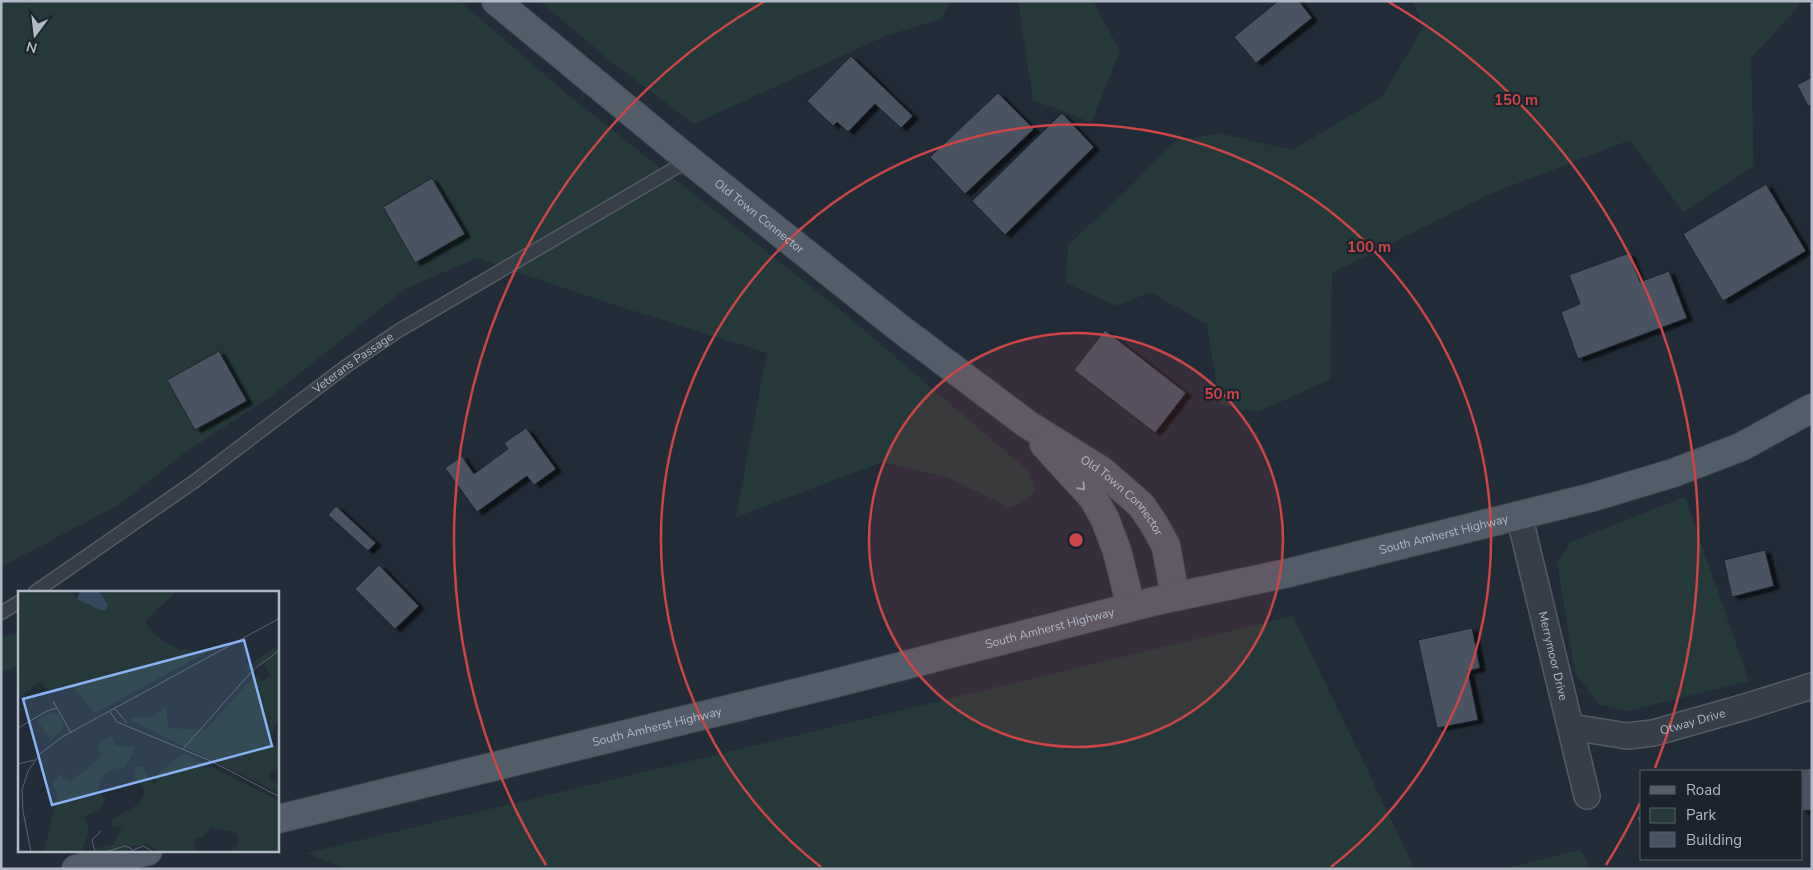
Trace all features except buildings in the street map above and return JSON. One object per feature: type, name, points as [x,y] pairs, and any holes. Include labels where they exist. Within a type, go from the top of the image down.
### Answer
[{"type":"main road","name":"Old Town Connector","points":[[496,1],[689,160],[898,328],[1027,424],[1102,471],[1141,505],[1166,546],[1175,596]]},
{"type":"main road","name":"South Amherst Highway","points":[[279,819],[824,686],[1175,596],[1288,573],[1593,497],[1673,473],[1741,446],[1812,408]]},
{"type":"main road","name":"Old Town Connector","points":[[1027,424],[1062,466],[1093,498],[1101,512],[1117,552],[1131,607]]},
{"type":"main road","points":[[76,869],[144,852]]},
{"type":"street","name":"Merrymoor Drive","points":[[1519,515],[1587,796]]},
{"type":"street","name":"Otway Drive","points":[[1570,727],[1627,736],[1653,733],[1812,686]]},
{"type":"lane","name":"Veterans Passage","points":[[36,591],[195,481],[345,367],[398,331],[689,160]]},
{"type":"lane","points":[[1,612],[18,603]]},
{"type":"green space","points":[[1,1],[460,1],[568,95],[843,312],[1029,472],[1035,492],[1011,508],[947,477],[882,462],[736,517],[767,353],[596,299],[477,258],[405,289],[273,395],[187,451],[120,504],[1,567]]},
{"type":"green space","points":[[540,1],[950,1],[942,19],[885,36],[694,124],[608,59]]},
{"type":"green space","points":[[1018,1],[1093,1],[1120,51],[1091,123],[1064,111],[1033,101]]},
{"type":"green space","points":[[1413,1],[1800,1],[1796,9],[1751,58],[1754,166],[1683,212],[1630,140],[1490,194],[1332,273],[1330,379],[1258,412],[1220,404],[1207,324],[1150,292],[1117,306],[1066,283],[1068,245],[1125,192],[1175,141],[1219,133],[1292,150],[1382,97],[1423,28]]},
{"type":"green space","points":[[1685,497],[1749,681],[1628,711],[1600,705],[1575,673],[1557,563],[1571,542]]},
{"type":"green space","points":[[1293,616],[1415,869],[345,869],[307,853]]},
{"type":"green space","points":[[18,633],[18,666],[1,672],[1,636]]},
{"type":"green space","points":[[1581,850],[1591,869],[1501,869]]}]
